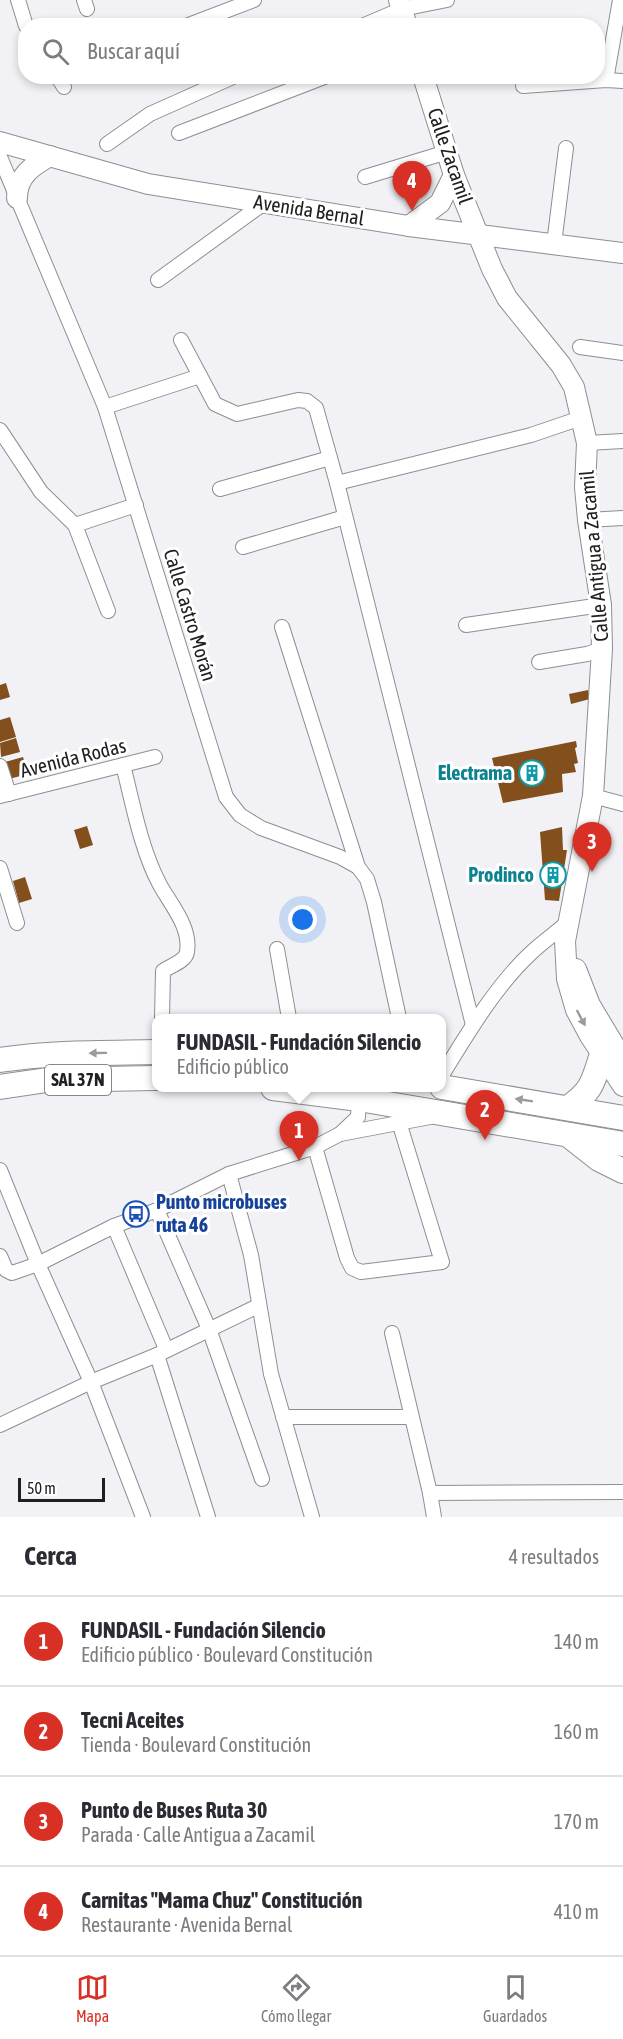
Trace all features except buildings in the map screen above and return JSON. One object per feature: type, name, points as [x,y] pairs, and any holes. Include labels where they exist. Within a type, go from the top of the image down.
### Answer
[{"type":"highway","name":"SAL 37N","points":[[0,1060],[25,1056],[152,1052]]},
{"type":"highway","points":[[568,1108],[584,1097],[613,1058]]},
{"type":"highway","name":"SAL 37N","points":[[0,1087],[47,1080],[152,1078]]},
{"type":"highway","points":[[446,1088],[623,1118]]},
{"type":"highway","points":[[304,1092],[564,1132],[623,1144]]},
{"type":"highway","points":[[564,1132],[599,1159],[623,1171]]},
{"type":"street","points":[[18,0],[24,18]]},
{"type":"street","points":[[207,18],[254,0]]},
{"type":"street","points":[[385,18],[447,0]]},
{"type":"street","points":[[620,0],[606,80],[623,81]]},
{"type":"street","points":[[107,144],[150,114],[217,84]]},
{"type":"street","points":[[179,133],[306,84]]},
{"type":"street","name":"Calle Zacamil","points":[[426,84],[454,175],[478,235]]},
{"type":"street","points":[[523,86],[551,84]]},
{"type":"street","name":"Avenida Bernal","points":[[0,142],[148,184],[409,226],[623,253]]},
{"type":"street","points":[[554,244],[566,148]]},
{"type":"street","points":[[365,177],[447,152]]},
{"type":"street","points":[[17,198],[17,189],[30,167],[50,156]]},
{"type":"street","name":"Calle Castro Morán","points":[[0,157],[105,407],[226,797],[240,814],[261,828],[340,857],[358,867]]},
{"type":"street","points":[[409,226],[440,203],[454,175]]},
{"type":"street","points":[[158,280],[264,203]]},
{"type":"street","name":"Calle Antigua a Zacamil","points":[[478,235],[507,298],[561,365],[574,387],[587,443],[585,487],[601,605],[602,648],[593,795],[567,932],[567,979],[576,1010],[613,1058],[623,1086]]},
{"type":"street","points":[[181,340],[216,404],[237,414],[298,400],[307,401],[315,408],[337,483],[473,1025]]},
{"type":"street","points":[[580,347],[623,352]]},
{"type":"street","points":[[105,407],[200,376]]},
{"type":"street","points":[[337,483],[531,435],[581,418]]},
{"type":"street","points":[[0,430],[41,492],[75,525],[108,611]]},
{"type":"street","points":[[587,443],[623,441]]},
{"type":"street","points":[[220,489],[330,458]]},
{"type":"street","points":[[75,525],[136,505]]},
{"type":"street","points":[[243,547],[345,517]]},
{"type":"street","points":[[588,520],[623,518]]},
{"type":"street","points":[[466,625],[601,605]]},
{"type":"street","points":[[282,627],[358,867],[367,879],[374,902],[398,1014]]},
{"type":"street","points":[[539,662],[586,654],[602,648]]},
{"type":"street","name":"Avenida Rodas","points":[[4,795],[155,758]]},
{"type":"street","points":[[123,765],[150,863],[178,914],[188,939],[187,954],[184,958],[163,971],[162,1014]]},
{"type":"street","points":[[0,766],[4,795]]},
{"type":"street","points":[[593,795],[623,804]]},
{"type":"street","points":[[0,868],[17,923]]},
{"type":"street","points":[[446,1067],[473,1025],[510,976],[532,952],[567,932]]},
{"type":"street","points":[[277,949],[288,1014]]},
{"type":"street","points":[[0,1256],[6,1270],[12,1273],[38,1264],[114,1226],[157,1210],[229,1174],[315,1147],[340,1134],[358,1117],[359,1099]]},
{"type":"street","points":[[340,1134],[444,1115]]},
{"type":"street","points":[[315,1147],[347,1258],[352,1268],[361,1272],[442,1262],[399,1122]]},
{"type":"street","points":[[0,1170],[38,1264],[91,1382],[142,1517]]},
{"type":"street","points":[[229,1174],[251,1255],[271,1374],[312,1517]]},
{"type":"street","points":[[157,1210],[208,1329],[262,1479]]},
{"type":"street","points":[[114,1226],[161,1352],[208,1517]]},
{"type":"street","points":[[0,1425],[258,1306]]},
{"type":"street","points":[[392,1333],[434,1517]]},
{"type":"street","points":[[284,1417],[411,1417]]},
{"type":"street","points":[[430,1493],[623,1492]]},
{"type":"place","name":"Carnitas \"Mama Chuz\" Constitución","points":[[412,211]]},
{"type":"place","name":"Electrama","points":[[532,773]]},
{"type":"place","name":"Punto de Buses Ruta 30","points":[[592,872]]},
{"type":"place","name":"Prodinco","points":[[553,875]]},
{"type":"place","name":"Tecni Aceites","points":[[485,1140]]},
{"type":"place","name":"FUNDASIL - Fundación Silencio","points":[[299,1161]]},
{"type":"place","name":"Punto microbuses ruta 46","points":[[136,1214]]}]
